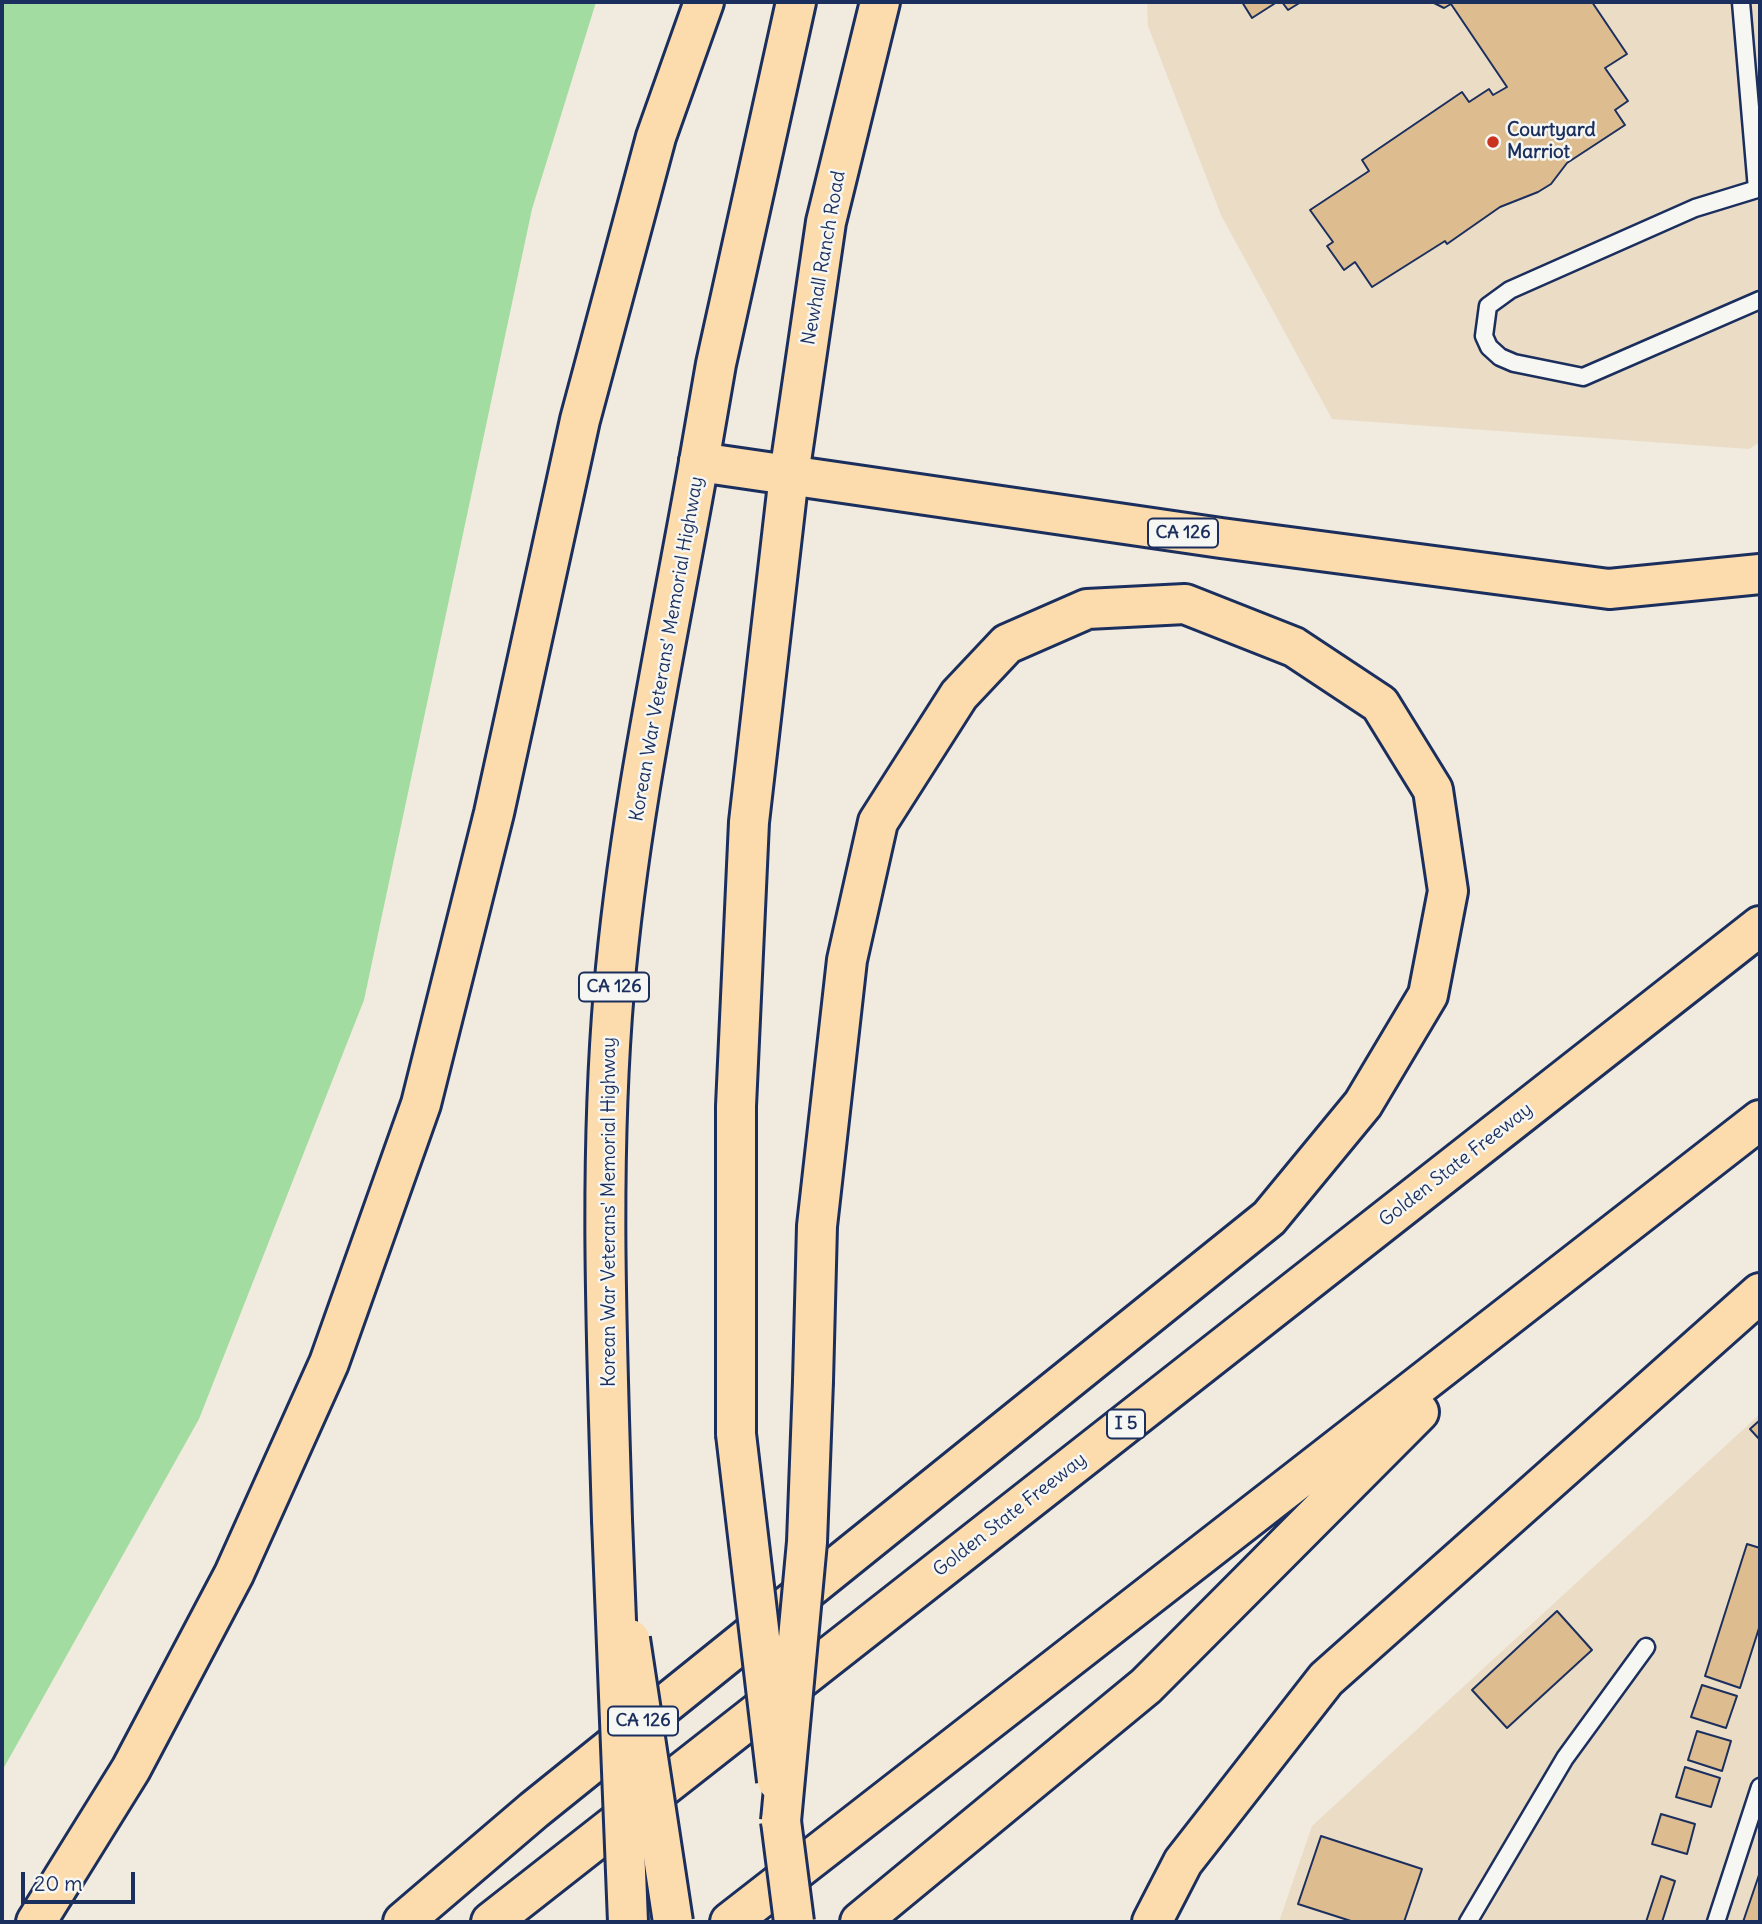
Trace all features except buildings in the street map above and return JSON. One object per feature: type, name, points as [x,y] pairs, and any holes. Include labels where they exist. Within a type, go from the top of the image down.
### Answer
[{"type":"main road","points":[[36,1922],[131,1769],[234,1574],[329,1363],[421,1104],[494,813],[580,420],[656,137],[704,2]]},
{"type":"main road","points":[[699,462],[716,364],[796,2]]},
{"type":"main road","name":"Newhall Ranch Road","points":[[789,475],[826,222],[880,2]]},
{"type":"main road","name":"CA 126","points":[[699,462],[1235,540],[1609,589],[1760,574]]},
{"type":"main road","name":"Korean War Veterans' Memorial Highway","points":[[673,1922],[612,1520],[607,1352],[607,1108],[614,989],[638,805],[699,462]]},
{"type":"main road","points":[[789,475],[749,822],[736,1106],[736,1434],[794,1922]]},
{"type":"main road","points":[[403,1922],[534,1810],[1269,1218],[1363,1104],[1428,995],[1448,891],[1433,790],[1380,704],[1294,647],[1185,604],[1087,609],[1007,643],[958,695],[878,822],[847,960],[817,1226],[807,1542],[781,1821]]},
{"type":"main road","name":"Golden State Freeway","points":[[491,1922],[1760,926]]},
{"type":"main road","points":[[730,1922],[1760,1120]]},
{"type":"main road","points":[[1152,1922],[1182,1862],[1326,1679],[1760,1293]]},
{"type":"main road","points":[[860,1922],[1146,1686],[1533,1297]]},
{"type":"main road","points":[[612,1520],[628,1922]]},
{"type":"lane","points":[[1741,2],[1759,196],[1695,208],[1510,290],[1488,306],[1484,336],[1489,347],[1500,357],[1514,363],[1583,377],[1760,300]]},
{"type":"lane","points":[[1468,1922],[1565,1758],[1646,1647]]},
{"type":"lane","points":[[1716,1922],[1760,1787]]},
{"type":"shaded area","points":[[1147,2],[1760,2],[1760,442],[1749,449],[1332,419],[1221,215],[1148,26]]},
{"type":"shaded area","points":[[1760,1414],[1760,1922],[1279,1922],[1312,1826]]},
{"type":"green space","points":[[2,2],[596,2],[532,209],[364,1000],[199,1419],[2,1771]]},
{"type":"place","name":"Courtyard Marriot","points":[[1493,142]]}]
